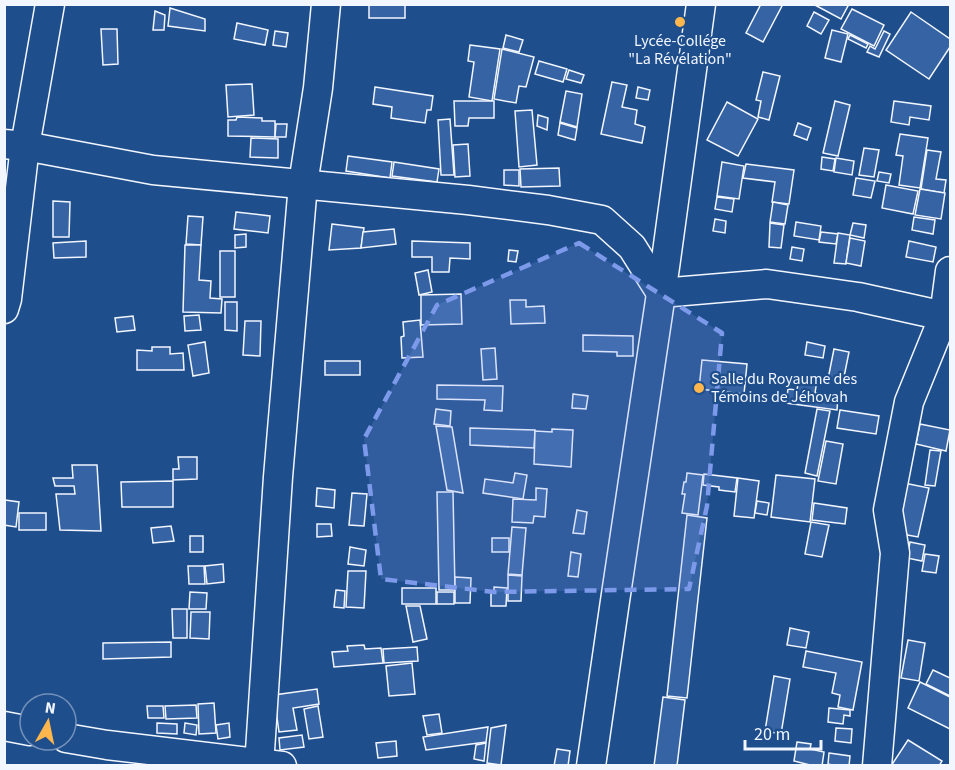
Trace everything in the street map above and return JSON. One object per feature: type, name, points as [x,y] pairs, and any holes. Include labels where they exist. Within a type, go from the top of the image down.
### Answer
[{"type":"street","points":[[4,309],[8,299],[15,145],[50,4]]},
{"type":"street","points":[[78,740],[266,764],[278,477],[303,184],[318,88],[326,4]]},
{"type":"street","points":[[591,765],[701,4]]},
{"type":"street","points":[[15,145],[153,170],[468,200],[548,210],[602,220],[632,247],[661,293]]},
{"type":"street","points":[[877,765],[895,553],[888,510],[909,402],[944,316],[951,271]]},
{"type":"street","points":[[661,293],[767,284],[858,297],[944,316]]},
{"type":"highlighted area","points":[[579,243],[722,333],[707,506],[689,589],[494,592],[381,579],[364,439],[437,305]]},
{"type":"building","points":[[369,4],[405,4],[405,18],[369,18]]},
{"type":"building","points":[[761,4],[783,4],[763,42],[746,33]]},
{"type":"building","points":[[813,4],[849,4],[841,19]]},
{"type":"building","points":[[170,8],[205,19],[205,31],[168,26]]},
{"type":"building","points":[[852,9],[884,25],[874,46],[841,29]]},
{"type":"building","points":[[155,11],[165,15],[164,30],[153,30]]},
{"type":"building","points":[[814,12],[829,20],[821,34],[807,26]]},
{"type":"building","points":[[911,12],[950,39],[950,47],[929,79],[886,50]]},
{"type":"building","points":[[237,23],[268,30],[265,45],[234,39]]},
{"type":"building","points":[[101,29],[117,29],[118,64],[103,65]]},
{"type":"building","points":[[832,30],[848,34],[841,62],[825,58]]},
{"type":"building","points":[[275,31],[288,33],[286,47],[273,45]]},
{"type":"building","points":[[884,31],[890,34],[879,57],[867,52],[870,46],[875,49]]},
{"type":"building","points":[[506,35],[523,40],[519,52],[503,48]]},
{"type":"building","points":[[850,35],[868,44],[866,48],[848,39]]},
{"type":"building","points":[[470,45],[500,49],[492,101],[469,97],[474,62],[468,61]]},
{"type":"building","points":[[502,49],[534,57],[526,87],[519,86],[516,103],[494,99]]},
{"type":"building","points":[[539,61],[567,69],[563,82],[535,74]]},
{"type":"building","points":[[569,70],[584,75],[581,83],[566,79]]},
{"type":"building","points":[[763,72],[780,76],[769,120],[758,117],[761,101],[756,100]]},
{"type":"building","points":[[612,82],[627,85],[622,107],[637,110],[635,124],[645,127],[642,143],[601,134]]},
{"type":"building","points":[[252,84],[254,115],[228,117],[226,85]]},
{"type":"building","points":[[375,87],[433,96],[431,110],[427,110],[425,123],[391,118],[392,107],[373,104]]},
{"type":"building","points":[[638,87],[650,90],[648,100],[636,98]]},
{"type":"building","points":[[566,91],[582,94],[577,127],[560,122]]},
{"type":"building","points":[[454,101],[494,101],[494,118],[469,118],[468,126],[455,126]]},
{"type":"building","points":[[835,101],[850,105],[838,156],[823,153]]},
{"type":"building","points":[[894,101],[931,106],[929,120],[910,117],[909,125],[891,122]]},
{"type":"building","points":[[727,102],[758,119],[738,156],[707,140]]},
{"type":"building","points":[[532,110],[537,165],[519,167],[515,111]]},
{"type":"building","points":[[538,115],[548,118],[547,130],[537,126]]},
{"type":"building","points":[[237,117],[275,121],[275,137],[228,136],[228,120],[236,120]]},
{"type":"building","points":[[450,119],[454,175],[441,175],[438,120]]},
{"type":"building","points":[[560,123],[577,128],[575,140],[558,135]]},
{"type":"building","points":[[798,123],[811,128],[807,140],[794,135]]},
{"type":"building","points":[[276,124],[287,124],[286,137],[275,137]]},
{"type":"building","points":[[900,134],[928,138],[920,188],[899,185],[903,156],[896,155]]},
{"type":"building","points":[[251,138],[278,139],[278,158],[250,157]]},
{"type":"building","points":[[468,144],[470,176],[455,177],[453,145]]},
{"type":"building","points":[[864,148],[879,150],[874,177],[859,175]]},
{"type":"building","points":[[927,150],[941,152],[936,179],[946,180],[944,193],[921,189]]},
{"type":"building","points":[[348,156],[392,162],[390,178],[346,171]]},
{"type":"building","points":[[822,157],[835,159],[833,171],[821,169]]},
{"type":"building","points":[[836,158],[854,161],[852,175],[834,172]]},
{"type":"building","points":[[394,162],[439,169],[437,182],[392,176]]},
{"type":"building","points":[[722,162],[744,166],[739,199],[717,196]]},
{"type":"building","points":[[746,164],[794,170],[789,204],[772,202],[775,182],[743,178]]},
{"type":"building","points":[[559,168],[560,186],[521,187],[520,169]]},
{"type":"building","points":[[504,170],[519,170],[519,186],[504,185]]},
{"type":"building","points":[[879,172],[891,174],[889,183],[877,181]]},
{"type":"building","points":[[856,178],[875,181],[871,198],[853,195]]},
{"type":"building","points":[[886,185],[918,191],[913,214],[882,208]]},
{"type":"building","points":[[920,189],[945,193],[941,219],[915,215]]},
{"type":"building","points":[[717,197],[734,199],[732,212],[715,209]]},
{"type":"building","points":[[53,201],[70,202],[69,237],[53,237]]},
{"type":"building","points":[[773,202],[788,205],[785,224],[770,222]]},
{"type":"building","points":[[236,212],[270,216],[268,233],[234,229]]},
{"type":"building","points":[[188,216],[203,217],[201,245],[186,244]]},
{"type":"building","points":[[914,217],[935,220],[933,234],[912,230]]},
{"type":"building","points":[[715,219],[726,221],[725,233],[713,231]]},
{"type":"building","points":[[796,222],[821,226],[819,240],[794,236]]},
{"type":"building","points":[[770,223],[784,225],[781,248],[769,247]]},
{"type":"building","points":[[853,223],[866,225],[864,238],[850,235]]},
{"type":"building","points":[[332,224],[364,228],[361,248],[329,250]]},
{"type":"building","points":[[394,229],[396,244],[361,248],[363,232]]},
{"type":"building","points":[[821,232],[838,234],[836,244],[819,242]]},
{"type":"building","points":[[838,233],[850,235],[846,264],[834,263]]},
{"type":"building","points":[[246,234],[246,247],[235,248],[235,235]]},
{"type":"building","points":[[850,238],[865,241],[861,266],[846,263]]},
{"type":"building","points":[[86,241],[86,257],[54,258],[53,243]]},
{"type":"building","points":[[412,241],[470,243],[470,259],[450,258],[449,272],[432,272],[432,257],[412,257]]},
{"type":"building","points":[[909,241],[936,247],[933,262],[906,257]]},
{"type":"building","points":[[185,245],[201,245],[199,280],[211,281],[210,298],[222,299],[221,313],[183,312]]},
{"type":"building","points":[[792,247],[804,249],[802,261],[790,259]]},
{"type":"building","points":[[509,250],[518,251],[516,262],[508,261]]},
{"type":"building","points":[[220,251],[235,251],[235,297],[220,297]]},
{"type":"building","points":[[428,270],[432,292],[419,295],[415,273]]},
{"type":"building","points":[[461,294],[462,324],[421,325],[421,295]]},
{"type":"building","points":[[510,300],[526,300],[526,307],[544,306],[545,323],[511,324]]},
{"type":"building","points":[[225,302],[237,302],[237,331],[225,330]]},
{"type":"building","points":[[199,315],[201,330],[185,331],[184,316]]},
{"type":"building","points":[[133,316],[135,330],[117,332],[115,318]]},
{"type":"building","points":[[420,320],[423,357],[402,358],[403,322]]},
{"type":"building","points":[[245,321],[261,321],[260,356],[243,355]]},
{"type":"building","points":[[583,335],[633,336],[633,356],[617,356],[617,352],[583,351]]},
{"type":"building","points":[[205,342],[209,373],[193,376],[188,345]]},
{"type":"building","points":[[807,342],[825,346],[823,358],[805,355]]},
{"type":"building","points":[[152,347],[170,347],[170,354],[183,353],[184,370],[137,370],[137,350],[152,351]]},
{"type":"building","points":[[495,348],[497,379],[483,380],[481,349]]},
{"type":"building","points":[[834,349],[849,352],[843,382],[828,379]]},
{"type":"building","points":[[702,360],[747,364],[744,394],[699,389]]},
{"type":"building","points":[[325,361],[360,361],[360,375],[325,375]]},
{"type":"building","points":[[799,377],[817,380],[815,393],[838,396],[837,410],[786,403],[788,389],[797,390]]},
{"type":"building","points":[[437,385],[503,386],[502,411],[484,410],[485,400],[437,399]]},
{"type":"building","points":[[573,394],[588,396],[586,409],[572,408]]},
{"type":"building","points":[[436,409],[451,411],[450,426],[434,424]]},
{"type":"building","points":[[817,409],[830,411],[817,476],[805,473]]},
{"type":"building","points":[[840,410],[879,416],[876,434],[837,428]]},
{"type":"building","points":[[920,424],[950,430],[946,451],[916,444]]},
{"type":"building","points":[[436,426],[452,427],[463,493],[447,490]]},
{"type":"building","points":[[470,428],[535,430],[534,448],[470,445]]},
{"type":"building","points":[[552,429],[573,430],[571,467],[534,464],[535,431],[552,432]]},
{"type":"building","points":[[826,441],[843,444],[836,484],[818,481]]},
{"type":"building","points":[[930,450],[941,451],[935,486],[925,485]]},
{"type":"building","points":[[178,457],[197,457],[197,479],[173,480],[173,469],[179,469]]},
{"type":"building","points":[[72,465],[97,465],[101,531],[60,530],[56,494],[75,494],[74,486],[55,486],[53,478],[73,478]]},
{"type":"building","points":[[515,473],[527,475],[523,499],[483,493],[485,479],[513,483]]},
{"type":"building","points":[[687,473],[703,475],[698,515],[682,513],[685,494],[682,494]]},
{"type":"building","points":[[704,474],[737,478],[735,492],[703,485]]},
{"type":"building","points":[[776,475],[815,479],[810,522],[771,517]]},
{"type":"building","points":[[738,478],[759,481],[754,518],[734,516]]},
{"type":"building","points":[[173,481],[173,507],[122,507],[121,482]]},
{"type":"building","points":[[904,483],[929,488],[918,537],[902,534],[898,515]]},
{"type":"building","points":[[317,488],[335,490],[334,508],[316,506]]},
{"type":"building","points":[[536,488],[547,489],[545,517],[534,516],[533,523],[512,522],[513,499],[536,500]]},
{"type":"building","points":[[437,492],[453,492],[455,590],[439,590]]},
{"type":"building","points":[[352,493],[367,494],[364,526],[349,525]]},
{"type":"building","points":[[5,500],[19,502],[16,527],[4,525]]},
{"type":"building","points":[[757,501],[769,503],[767,515],[755,513]]},
{"type":"building","points":[[814,503],[847,508],[845,524],[812,520]]},
{"type":"building","points":[[577,510],[587,512],[584,534],[573,533]]},
{"type":"building","points":[[19,513],[46,513],[46,530],[19,530]]},
{"type":"building","points":[[687,515],[707,518],[687,698],[667,696]]},
{"type":"building","points":[[811,522],[829,525],[822,557],[805,554]]},
{"type":"building","points":[[317,524],[331,524],[332,536],[317,537]]},
{"type":"building","points":[[171,526],[174,541],[153,543],[151,528]]},
{"type":"building","points":[[512,527],[526,528],[522,575],[508,574]]},
{"type":"building","points":[[190,536],[203,536],[203,552],[190,552]]},
{"type":"building","points":[[492,538],[509,538],[509,552],[492,552]]},
{"type":"building","points":[[910,542],[925,545],[922,561],[907,558]]},
{"type":"building","points":[[350,547],[366,550],[364,566],[348,564]]},
{"type":"building","points":[[571,552],[581,554],[578,577],[568,576]]},
{"type":"building","points":[[925,554],[939,556],[936,573],[922,571]]},
{"type":"building","points":[[223,564],[224,582],[207,584],[205,566]]},
{"type":"building","points":[[188,566],[204,566],[205,584],[189,584]]},
{"type":"building","points":[[348,571],[366,571],[364,608],[346,607]]},
{"type":"building","points":[[508,575],[522,576],[521,601],[508,601]]},
{"type":"building","points":[[455,577],[471,578],[470,603],[455,603]]},
{"type":"building","points":[[494,587],[507,588],[506,606],[491,606],[491,592],[494,591]]},
{"type":"building","points":[[402,588],[436,588],[436,604],[402,604]]},
{"type":"building","points":[[336,590],[345,591],[344,608],[334,607]]},
{"type":"building","points":[[190,592],[207,593],[206,609],[189,609]]},
{"type":"building","points":[[437,592],[454,592],[454,604],[437,604]]},
{"type":"building","points":[[406,606],[420,606],[427,639],[413,642]]},
{"type":"building","points":[[172,609],[187,609],[187,638],[173,638]]},
{"type":"building","points":[[191,612],[210,612],[209,639],[190,638]]},
{"type":"building","points":[[790,628],[809,632],[806,648],[787,645]]},
{"type":"building","points":[[908,640],[925,643],[919,681],[901,678]]},
{"type":"building","points":[[171,642],[171,657],[103,659],[103,643]]},
{"type":"building","points":[[364,645],[365,649],[381,648],[383,663],[334,667],[332,652],[348,651],[347,646]]},
{"type":"building","points":[[417,647],[418,661],[384,663],[383,649]]},
{"type":"building","points":[[806,651],[862,662],[853,710],[838,707],[840,695],[832,693],[836,673],[803,667]]},
{"type":"building","points":[[412,663],[415,694],[389,696],[386,666]]},
{"type":"building","points":[[933,670],[950,678],[950,696],[926,684]]},
{"type":"building","points":[[774,676],[790,679],[781,734],[765,731]]},
{"type":"building","points":[[920,682],[950,697],[950,729],[908,708]]},
{"type":"building","points":[[317,689],[319,704],[293,708],[297,730],[279,732],[274,695]]},
{"type":"building","points":[[663,697],[685,700],[677,766],[654,766]]},
{"type":"building","points":[[214,703],[216,733],[199,734],[198,704]]},
{"type":"building","points":[[196,705],[197,718],[166,719],[165,706]]},
{"type":"building","points":[[147,706],[163,706],[164,718],[148,718]]},
{"type":"building","points":[[318,706],[323,737],[309,739],[304,709]]},
{"type":"building","points":[[829,708],[850,710],[850,716],[844,715],[843,724],[828,722]]},
{"type":"building","points":[[439,714],[442,733],[427,735],[423,716]]},
{"type":"building","points":[[157,723],[177,724],[177,734],[157,733]]},
{"type":"building","points":[[185,723],[197,725],[196,735],[184,733]]},
{"type":"building","points":[[229,723],[230,737],[218,739],[216,725]]},
{"type":"building","points":[[506,725],[501,765],[487,763],[491,728]]},
{"type":"building","points":[[488,727],[486,742],[426,750],[423,737]]},
{"type":"building","points":[[836,728],[852,729],[851,743],[835,741]]},
{"type":"building","points":[[302,735],[304,747],[280,750],[279,738]]},
{"type":"building","points":[[908,740],[942,761],[939,766],[891,766]]},
{"type":"building","points":[[396,741],[397,756],[378,758],[376,743]]},
{"type":"building","points":[[797,742],[811,744],[810,749],[824,752],[822,766],[794,761]]},
{"type":"building","points":[[486,743],[484,761],[474,759],[476,745]]},
{"type":"building","points":[[557,749],[570,751],[568,766],[554,766]]},
{"type":"building","points":[[829,753],[850,756],[849,766],[828,764]]},
{"type":"place","name":"Lycée-Collége \"La Révélation\"","points":[[680,22]]},
{"type":"place","name":"Salle du Royaume des Témoins de Jéhovah","points":[[699,388]]}]
